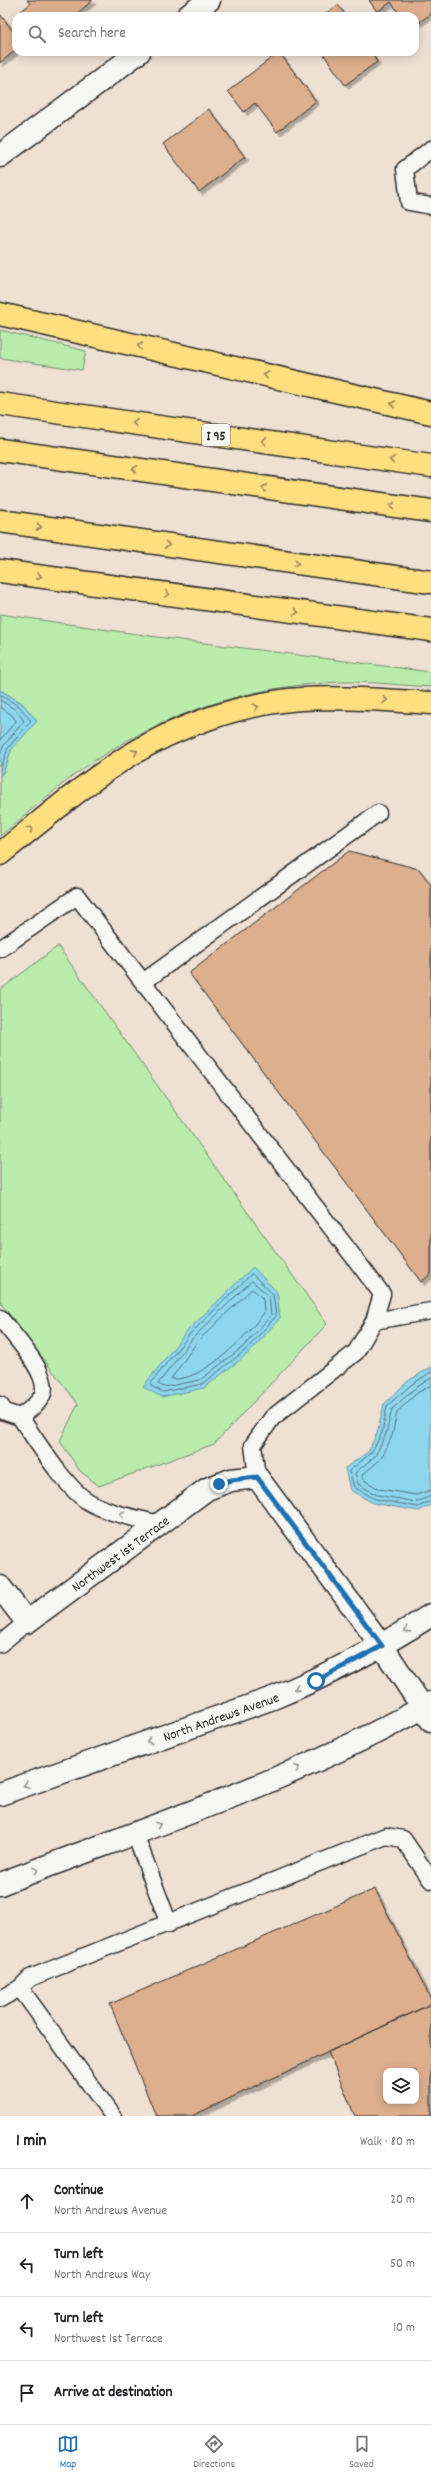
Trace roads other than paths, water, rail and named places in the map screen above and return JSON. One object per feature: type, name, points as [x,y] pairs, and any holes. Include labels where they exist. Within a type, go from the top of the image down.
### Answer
[{"type":"highway","points":[[0,314],[431,413]]},
{"type":"highway","name":"I 95","points":[[0,404],[431,466]]},
{"type":"highway","points":[[0,450],[431,512]]},
{"type":"highway","points":[[0,521],[431,582]]},
{"type":"highway","points":[[0,571],[431,630]]},
{"type":"highway","points":[[0,854],[80,790],[128,756],[188,727],[217,716],[300,699],[360,698],[431,703]]},
{"type":"main road","points":[[193,12],[209,0]]},
{"type":"main road","points":[[0,156],[135,56]]},
{"type":"main road","points":[[0,1884],[135,1834],[308,1764],[428,1710],[257,1477]]},
{"type":"main road","name":"Northwest 1st Terrace","points":[[27,1622],[208,1489],[231,1480],[257,1477]]},
{"type":"main road","points":[[0,1587],[27,1622]]},
{"type":"main road","name":"North Andrews Avenue","points":[[0,1794],[273,1698],[316,1681],[382,1646],[431,1615]]},
{"type":"lane","points":[[431,149],[405,169],[409,202],[431,206]]},
{"type":"lane","points":[[143,982],[378,813]]},
{"type":"lane","points":[[0,949],[77,896],[382,1294],[374,1321],[356,1352],[272,1418],[253,1445],[257,1477]]},
{"type":"lane","points":[[374,1321],[431,1311]]},
{"type":"lane","points":[[0,1318],[34,1362],[45,1382],[42,1395],[32,1409],[20,1417]]},
{"type":"lane","points":[[0,1405],[5,1412],[20,1417],[63,1477],[87,1502],[110,1511],[159,1524]]},
{"type":"lane","points":[[0,1644],[27,1622]]},
{"type":"lane","points":[[135,1834],[169,1924]]},
{"type":"lane","points":[[0,1998],[20,1988],[30,1978],[169,1924],[386,1836],[403,1839],[431,1880]]},
{"type":"lane","points":[[20,1988],[113,2116]]},
{"type":"water","points":[[0,690],[22,703],[37,721],[11,750],[4,771],[0,776]]},
{"type":"water","points":[[253,1267],[277,1292],[280,1318],[250,1352],[204,1388],[162,1397],[143,1387],[186,1332]]},
{"type":"water","points":[[431,1367],[431,1505],[419,1511],[373,1503],[350,1490],[345,1468],[368,1452],[378,1431],[384,1404],[408,1381]]}]
